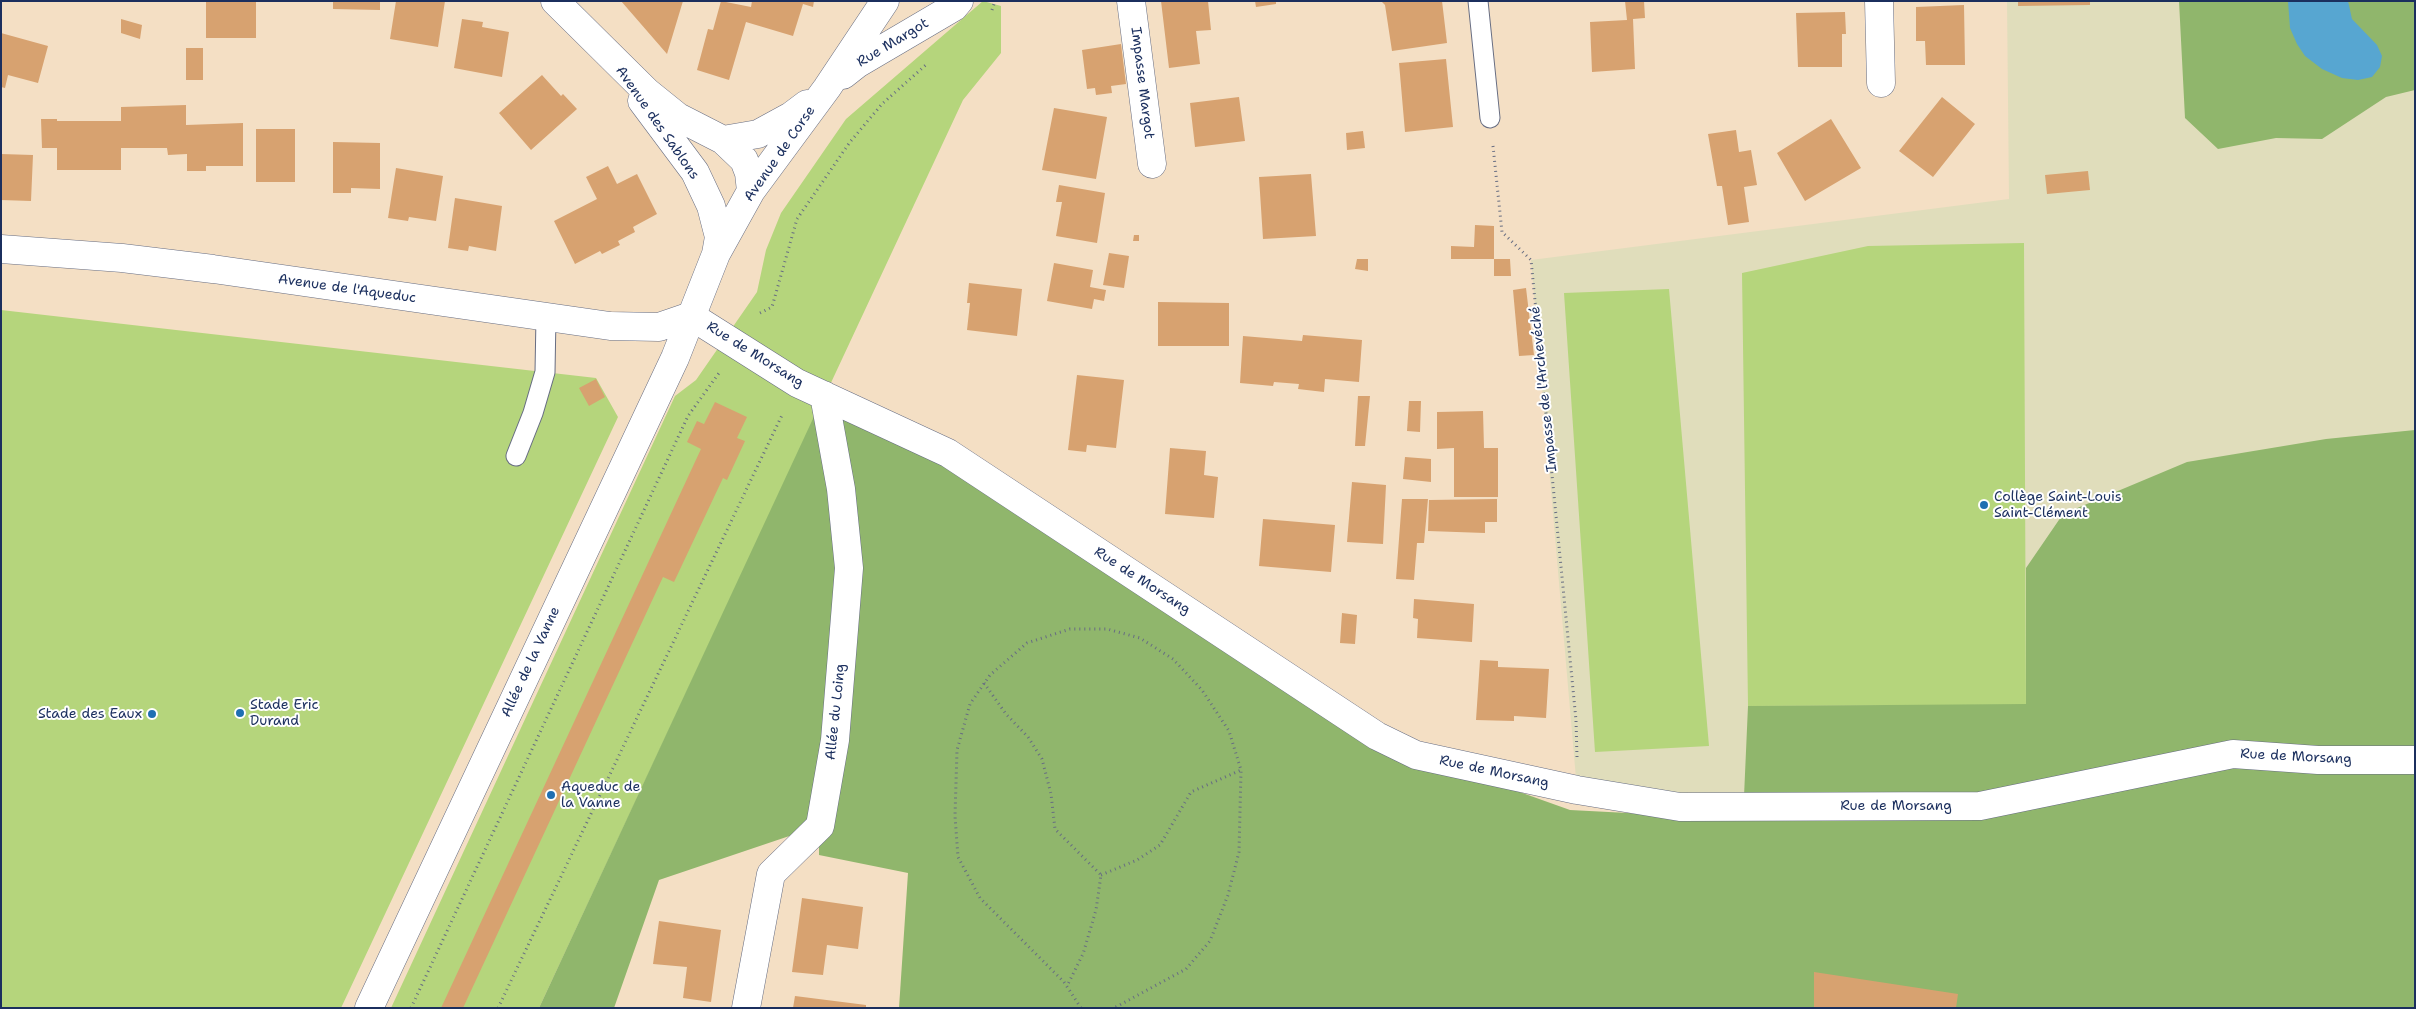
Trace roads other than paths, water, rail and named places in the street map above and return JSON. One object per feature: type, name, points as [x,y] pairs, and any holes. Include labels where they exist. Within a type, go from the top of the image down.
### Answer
[{"type":"street","name":"Avenue des Sablons","points":[[555,1],[647,92],[678,117],[723,140],[744,160],[749,172],[752,191]]},
{"type":"street","name":"Avenue de Corse","points":[[692,316],[716,254],[752,191],[827,88],[885,1]]},
{"type":"street","name":"Rue Margot","points":[[827,88],[857,64],[954,7],[960,1]]},
{"type":"street","name":"Impasse Margot","points":[[1131,1],[1152,164]]},
{"type":"street","points":[[1879,1],[1881,83]]},
{"type":"street","name":"Avenue des Sablons","points":[[606,51],[695,172],[711,206],[719,237],[716,254]]},
{"type":"street","points":[[723,140],[758,134],[791,116],[827,88]]},
{"type":"street","name":"Avenue de l'Aqueduc","points":[[1,249],[122,258],[212,269],[610,326],[658,327],[692,316]]},
{"type":"street","name":"Rue de Morsang","points":[[692,316],[797,383],[948,453],[1377,736],[1416,755],[1577,790],[1680,807],[1980,806],[2234,754],[2318,760],[2415,760]]},
{"type":"street","name":"Allée de la Vanne","points":[[369,1008],[671,367],[692,316]]},
{"type":"street","name":"Allée du Loing","points":[[746,1008],[771,874],[820,826],[835,740],[849,568],[842,489],[824,395]]},
{"type":"lane","points":[[1478,1],[1490,118]]},
{"type":"lane","points":[[516,456],[533,413],[545,372],[546,317]]},
{"type":"water","points":[[2288,1],[2348,1],[2352,19],[2377,45],[2382,56],[2380,67],[2372,77],[2358,80],[2342,78],[2322,69],[2305,56],[2290,28]]},
{"type":"place","name":"Collège Saint-Louis Saint-Clément","points":[[1984,505]]},
{"type":"place","name":"Stade Eric Durand","points":[[240,713]]},
{"type":"place","name":"Stade des Eaux","points":[[152,714]]},
{"type":"place","name":"Aqueduc de la Vanne","points":[[551,795]]}]
